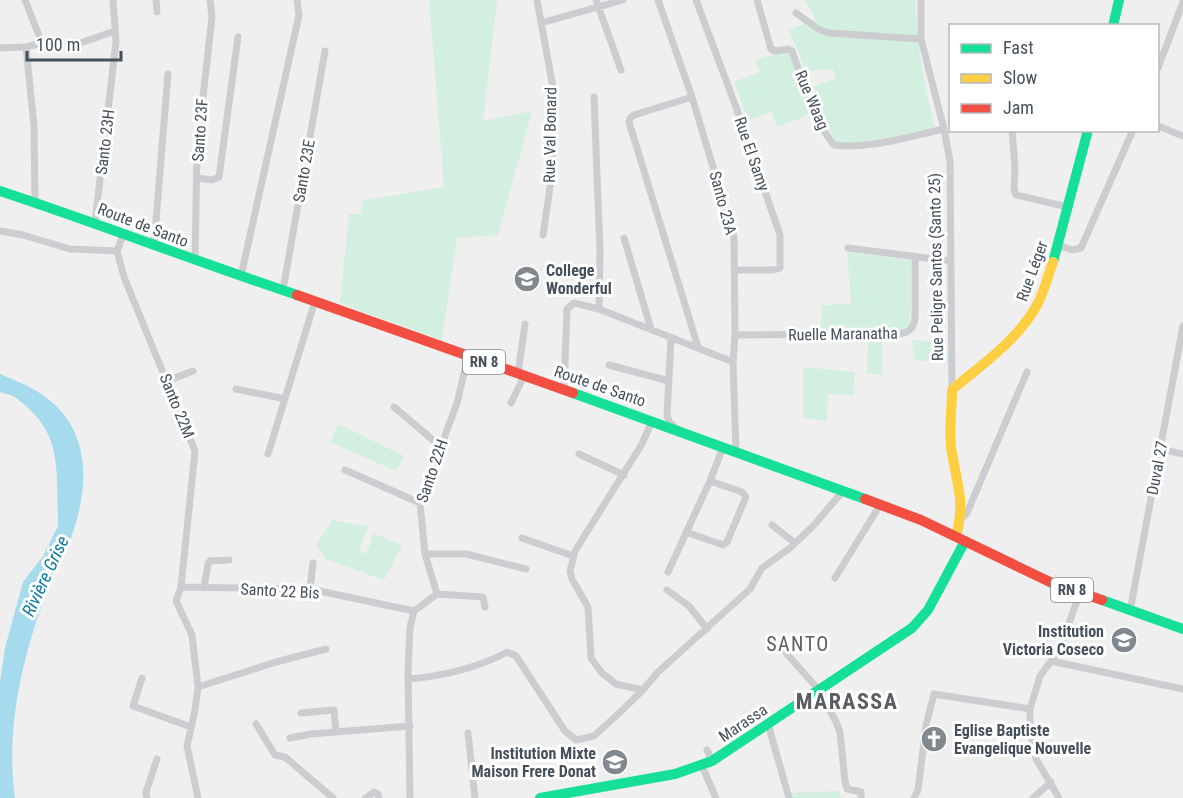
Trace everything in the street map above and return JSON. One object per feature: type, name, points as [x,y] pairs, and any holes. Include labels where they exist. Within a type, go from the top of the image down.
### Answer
[{"type":"main road","points":[[1113,24],[1119,0]]},
{"type":"main road","name":"Rue Léger","points":[[952,390],[1021,327],[1035,310],[1058,245],[1087,132]]},
{"type":"main road","name":"Route de Santo","points":[[0,191],[95,222],[195,261],[652,420],[880,505],[960,538],[1033,575],[1183,629]]},
{"type":"main road","name":"Rue Peligre Santos (Santo 25)","points":[[952,390],[951,447],[961,488],[960,538]]},
{"type":"main road","name":"Marassa","points":[[540,798],[675,774],[707,764],[891,643],[922,618],[960,538]]},
{"type":"street","points":[[0,48],[26,47],[42,43],[25,0]]},
{"type":"street","name":"Santo 23H","points":[[95,222],[114,61],[115,31],[112,0]]},
{"type":"street","points":[[156,0],[158,12]]},
{"type":"street","name":"Santo 23F","points":[[195,261],[197,150],[212,16],[210,0]]},
{"type":"street","points":[[241,276],[299,15],[297,0]]},
{"type":"street","name":"Rue Val Bonard","points":[[537,0],[554,93],[552,174],[543,235]]},
{"type":"street","points":[[541,23],[597,4],[623,0]]},
{"type":"street","name":"Santo 23A","points":[[658,0],[692,97],[734,237],[733,362],[736,452]]},
{"type":"street","name":"Rue El Samy","points":[[696,0],[780,235],[780,268],[735,270]]},
{"type":"street","name":"Rue Waag","points":[[757,0],[771,49],[792,51],[804,89],[834,145],[875,143],[944,129]]},
{"type":"street","name":"Rue Peligre Santos (Santo 25)","points":[[921,0],[921,39],[944,129],[950,172],[952,390]]},
{"type":"street","points":[[1159,66],[1183,2]]},
{"type":"street","points":[[597,4],[621,70]]},
{"type":"street","points":[[796,13],[818,29],[829,33],[921,39]]},
{"type":"street","points":[[83,42],[115,31]]},
{"type":"street","points":[[198,178],[212,180],[219,177],[238,37]]},
{"type":"street","points":[[26,47],[34,126],[34,203]]},
{"type":"street","name":"Santo 23E","points":[[283,290],[325,51]]},
{"type":"street","points":[[154,245],[168,74]]},
{"type":"street","points":[[594,97],[600,252],[599,309]]},
{"type":"street","points":[[692,97],[634,115],[629,122],[698,347]]},
{"type":"street","points":[[1159,126],[1183,136]]},
{"type":"street","points":[[1012,132],[1016,195],[1068,207]]},
{"type":"street","points":[[1058,245],[1072,250],[1081,248],[1132,132]]},
{"type":"street","points":[[0,231],[23,235],[70,249],[117,251],[124,233]]},
{"type":"street","points":[[624,238],[651,329]]},
{"type":"street","points":[[848,249],[950,261]]},
{"type":"street","name":"Santo 22M","points":[[117,251],[124,277],[195,451],[181,587],[176,601],[192,635],[198,687],[187,746],[198,798]]},
{"type":"street","name":"Ruelle Maranatha","points":[[735,335],[894,334],[910,331],[915,319],[915,257]]},
{"type":"street","points":[[268,454],[315,301]]},
{"type":"street","points":[[564,390],[567,309],[574,303],[599,309],[733,362]]},
{"type":"street","points":[[511,403],[521,374],[525,324]]},
{"type":"street","name":"Duval 27","points":[[1130,611],[1183,326]]},
{"type":"street","points":[[671,338],[667,416],[670,423],[682,432]]},
{"type":"street","name":"Santo 22H","points":[[437,594],[424,554],[420,503],[457,403],[468,357]]},
{"type":"street","points":[[609,364],[669,381]]},
{"type":"street","points":[[167,381],[193,371]]},
{"type":"street","points":[[962,518],[967,513],[1027,372]]},
{"type":"street","points":[[236,389],[285,399]]},
{"type":"street","points":[[394,407],[440,446]]},
{"type":"street","points":[[643,690],[616,684],[602,673],[591,658],[588,608],[570,571],[573,556],[624,475],[642,444],[652,420]]},
{"type":"street","points":[[668,572],[723,447]]},
{"type":"street","points":[[1160,448],[1183,454]]},
{"type":"street","points":[[579,454],[624,475]]},
{"type":"street","points":[[345,471],[420,503]]},
{"type":"street","points":[[686,532],[716,544],[723,545],[727,542],[746,496],[742,492],[710,481]]},
{"type":"street","points":[[408,679],[490,662],[507,652],[516,656],[566,731],[576,740],[594,736],[643,690],[657,673],[750,589],[762,567],[795,543],[843,492]]},
{"type":"street","points":[[835,578],[880,505]]},
{"type":"street","points":[[772,525],[795,543]]},
{"type":"street","points":[[522,538],[573,556]]},
{"type":"street","points":[[424,554],[466,554],[526,569]]},
{"type":"street","points":[[204,588],[210,561],[229,560]]},
{"type":"street","points":[[310,589],[313,562]]},
{"type":"street","name":"Santo 22 Bis","points":[[181,587],[310,589],[414,611]]},
{"type":"street","points":[[667,590],[689,606],[707,629]]},
{"type":"street","points":[[1059,798],[1036,759],[1030,730],[1030,709],[1040,676],[1059,650],[1080,593]]},
{"type":"street","points":[[410,798],[408,679],[410,627],[414,611],[437,594],[483,597],[485,607]]},
{"type":"street","points":[[777,643],[819,690],[840,732],[845,782],[848,789],[861,792],[861,798]]},
{"type":"street","points":[[198,687],[326,649]]},
{"type":"street","points":[[1051,660],[1183,689]]},
{"type":"street","points":[[142,678],[133,706],[191,727]]},
{"type":"street","points":[[914,798],[918,790],[926,724],[934,694],[1030,709]]},
{"type":"street","points":[[300,713],[333,710],[336,732]]},
{"type":"street","points":[[256,724],[275,755],[285,757],[333,798]]},
{"type":"street","points":[[768,724],[789,798]]},
{"type":"street","points":[[290,738],[410,726]]},
{"type":"street","points":[[468,733],[475,798]]},
{"type":"street","points":[[708,750],[707,764],[716,798]]},
{"type":"street","points":[[147,798],[146,792],[157,759]]},
{"type":"street","points":[[1033,798],[1051,782]]},
{"type":"street","points":[[366,798],[374,792],[380,798]]},
{"type":"green space","points":[[429,0],[497,0],[483,121],[532,111],[498,235],[457,238],[442,340],[340,303],[349,214],[362,214],[361,201],[444,187]]},
{"type":"green space","points":[[805,0],[916,0],[919,49],[935,128],[864,143],[837,144],[822,117],[811,87],[836,78],[833,69],[806,71],[789,30],[815,19]]},
{"type":"green space","points":[[790,50],[814,113],[777,127],[771,112],[748,120],[734,82],[760,72],[756,60]]},
{"type":"green space","points":[[847,252],[911,260],[910,332],[820,332],[822,305],[851,304]]},
{"type":"green space","points":[[868,339],[882,339],[882,375],[867,373]]},
{"type":"green space","points":[[912,340],[946,343],[948,363],[914,360]]},
{"type":"green space","points":[[803,367],[855,372],[854,395],[828,394],[827,421],[803,418]]},
{"type":"green space","points":[[339,424],[404,456],[396,471],[330,442]]},
{"type":"green space","points":[[333,520],[368,527],[359,550],[367,554],[373,533],[402,545],[384,580],[325,559],[316,544]]},
{"type":"green space","points":[[840,791],[841,798],[790,798],[789,793]]},
{"type":"water","name":"Rivière Grise","points":[[0,374],[33,389],[67,418],[82,455],[83,475],[78,517],[69,543],[48,586],[21,676],[12,749],[15,798],[0,798],[0,682],[5,648],[23,582],[43,556],[58,526],[57,487],[53,447],[48,434],[41,422],[23,403],[13,396],[0,392]]},
{"type":"traffic: fast","points":[[1113,24],[1119,0]]},
{"type":"traffic: fast","points":[[1053,262],[1087,132]]},
{"type":"traffic: fast","points":[[0,191],[297,295]]},
{"type":"traffic: fast","points":[[573,393],[865,499]]},
{"type":"traffic: fast","points":[[540,798],[675,774],[712,761],[912,628],[928,610],[965,541]]},
{"type":"traffic: fast","points":[[1102,600],[1183,629]]},
{"type":"traffic: slow","points":[[956,536],[960,501],[950,440],[952,390],[1020,330],[1039,300],[1053,262]]},
{"type":"traffic: jam","points":[[297,295],[573,393]]},
{"type":"traffic: jam","points":[[865,499],[921,520],[1052,583],[1102,600]]},
{"type":"place","name":"College Wonderful","points":[[527,279]]},
{"type":"place","name":"Institution Victoria Coseco","points":[[1124,640]]},
{"type":"place","name":"Eglise Baptiste Evangelique Nouvelle","points":[[934,739]]},
{"type":"place","name":"Institution Mixte Maison Frere Donat","points":[[615,762]]},
{"type":"district","name":"SANTO","points":[[798,644]]},
{"type":"district","name":"MARASSA","points":[[847,701]]}]
